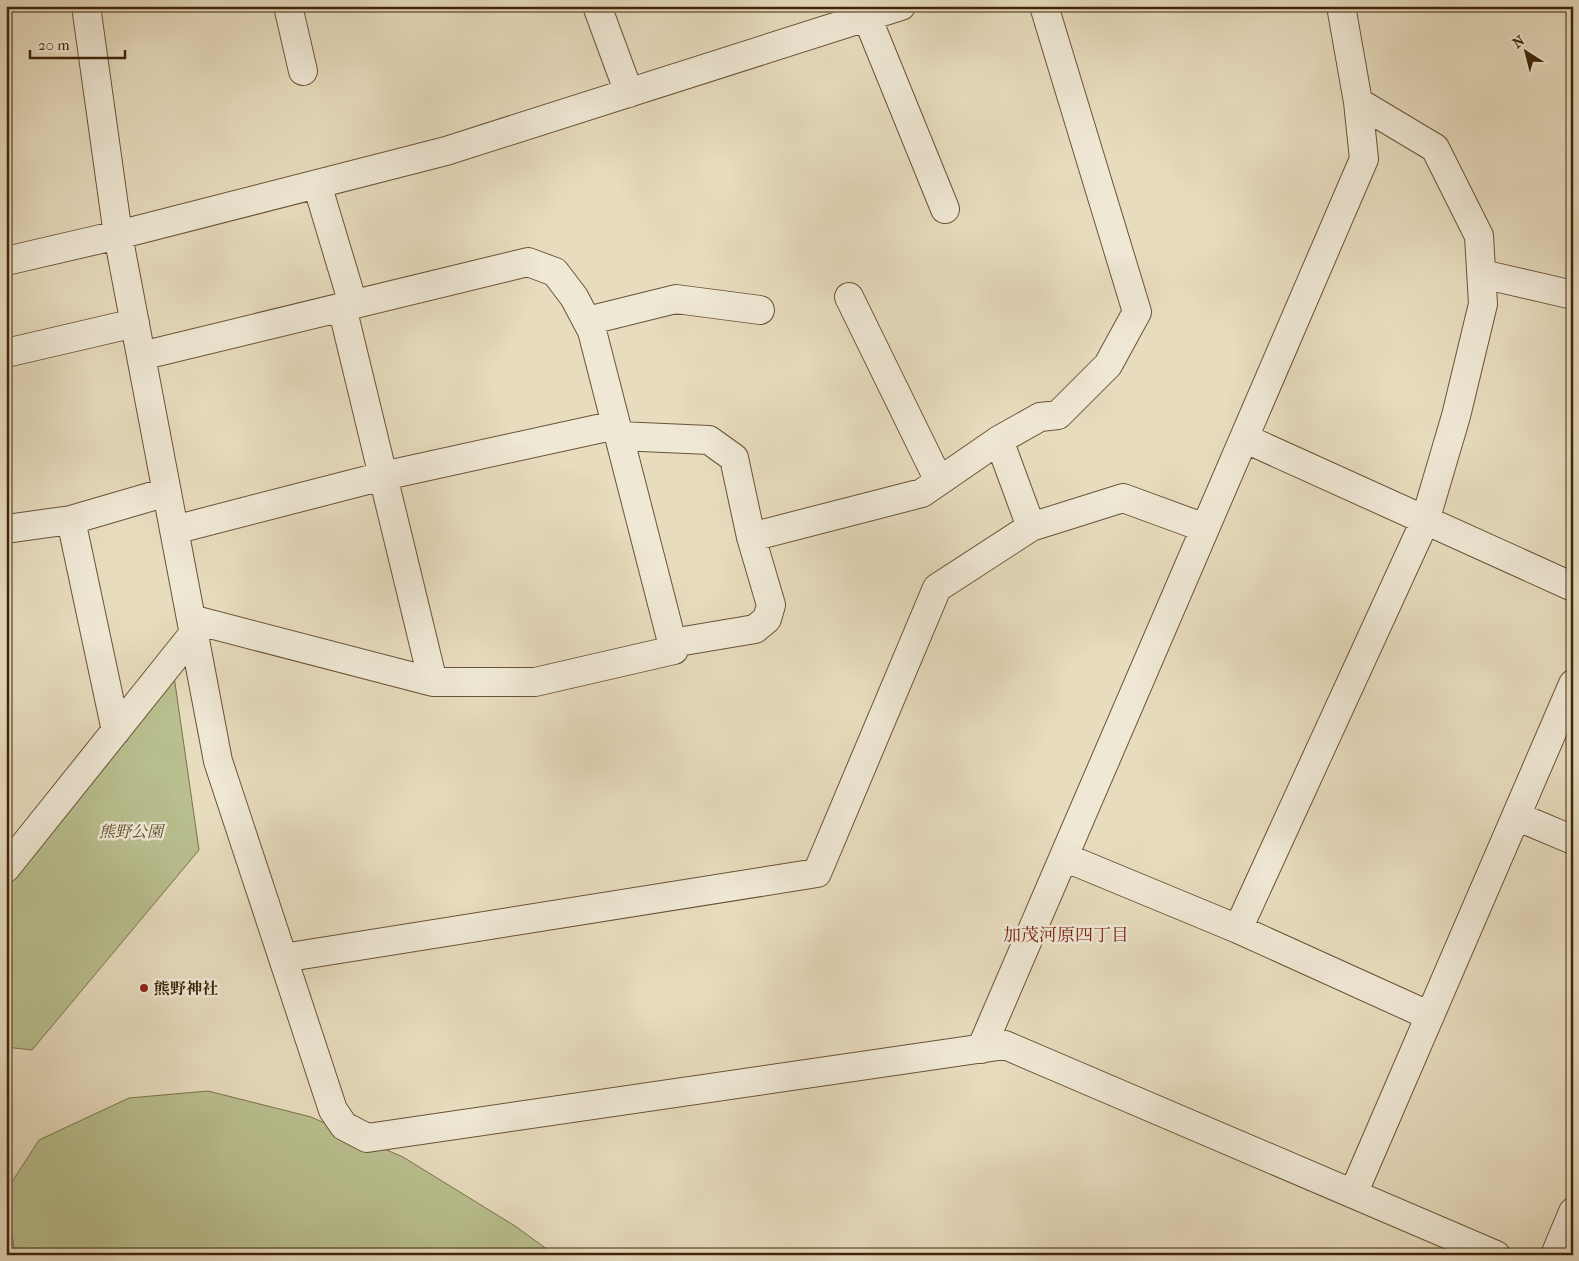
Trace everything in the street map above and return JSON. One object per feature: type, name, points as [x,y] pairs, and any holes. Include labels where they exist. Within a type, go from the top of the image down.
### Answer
[{"type":"street","points":[[86,6],[118,235],[218,761],[333,1110],[344,1126],[367,1138],[1005,1045],[1496,1255]]},
{"type":"street","points":[[288,6],[303,71]]},
{"type":"street","points":[[597,6],[628,93]]},
{"type":"street","points":[[6,261],[118,235],[446,151],[628,93],[858,15],[901,6]]},
{"type":"street","points":[[751,537],[922,493],[999,440],[1040,417],[1058,415],[1108,365],[1137,312],[1044,6]]},
{"type":"street","points":[[981,1049],[1364,159],[1358,102],[1341,6]]},
{"type":"street","points":[[858,15],[945,209]]},
{"type":"street","points":[[1238,930],[1425,521],[1456,416],[1483,304],[1479,236],[1436,148],[1358,102]]},
{"type":"street","points":[[317,184],[348,306],[383,476],[433,682]]},
{"type":"street","points":[[140,356],[528,262],[555,272],[574,297],[592,332],[674,650],[535,682],[433,682],[192,626]]},
{"type":"street","points":[[1482,274],[1573,295]]},
{"type":"street","points":[[849,297],[939,481]]},
{"type":"street","points":[[587,322],[676,299],[760,310]]},
{"type":"street","points":[[6,353],[135,323]]},
{"type":"street","points":[[174,530],[383,476],[618,431],[709,440],[734,458],[751,537],[771,605],[767,619],[755,629],[672,642]]},
{"type":"street","points":[[1244,438],[1573,587]]},
{"type":"street","points":[[999,440],[1031,527]]},
{"type":"street","points":[[6,529],[70,520],[167,492]]},
{"type":"street","points":[[283,958],[816,874],[937,588],[1031,527],[1124,498],[1205,528]]},
{"type":"street","points":[[70,520],[116,731]]},
{"type":"street","points":[[6,868],[116,731],[192,626]]},
{"type":"street","points":[[1353,1194],[1573,684]]},
{"type":"street","points":[[1516,816],[1573,840]]},
{"type":"street","points":[[1064,857],[1238,930],[1430,1016]]},
{"type":"street","points":[[1555,1255],[1573,1212]]},
{"type":"green space","name":"熊野公園","points":[[174,676],[199,850],[32,1050],[6,1047],[6,885]]},
{"type":"green space","points":[[208,1091],[311,1117],[403,1157],[515,1226],[555,1255],[15,1255],[6,1191],[39,1140],[129,1098]]},
{"type":"place","name":"熊野神社","points":[[144,988]]},
{"type":"district","name":"加茂河原四丁目","points":[[1066,935]]}]
